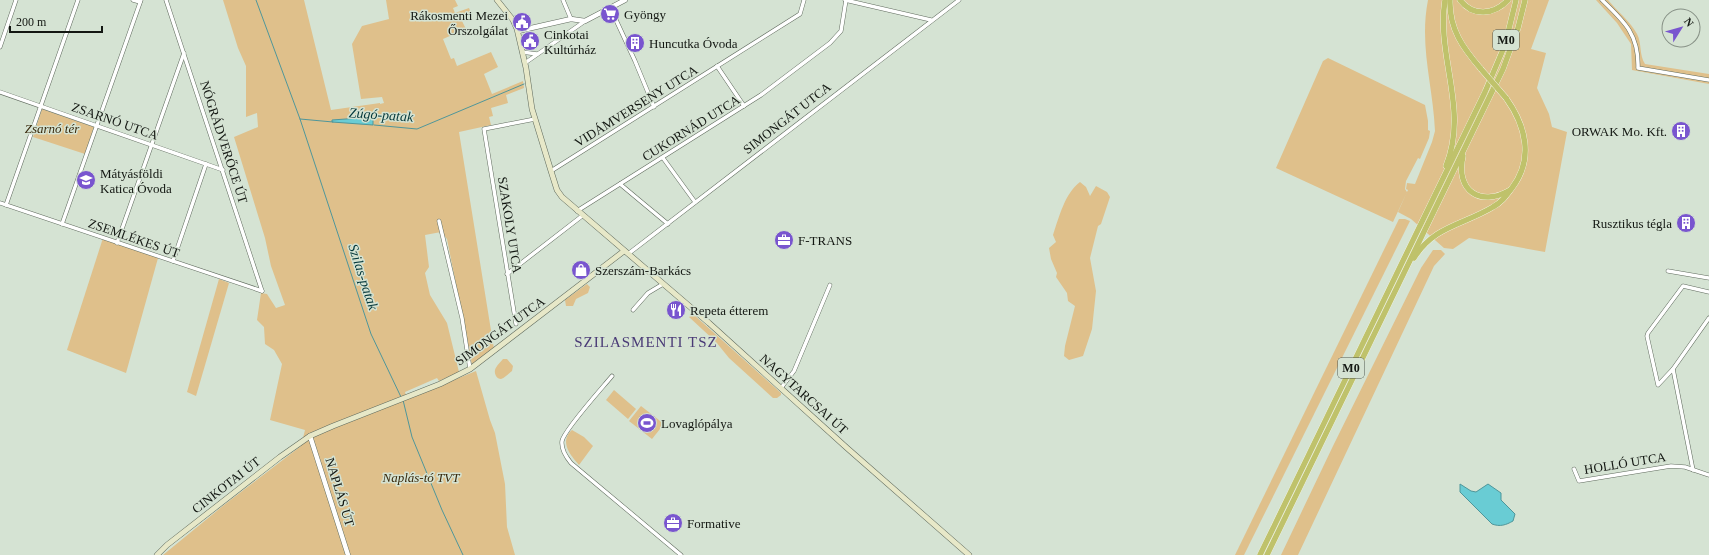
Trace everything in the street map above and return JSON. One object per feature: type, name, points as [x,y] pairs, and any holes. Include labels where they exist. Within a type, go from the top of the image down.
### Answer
[{"type":"highway","points":[[1442,182],[1451,152],[1455,117],[1444,36],[1445,0]]},
{"type":"highway","points":[[1400,282],[1417,252],[1432,237],[1442,230],[1494,207],[1505,198],[1521,172],[1525,160],[1526,146],[1520,119],[1506,98],[1464,49],[1455,32],[1450,14],[1450,0]]},
{"type":"highway","points":[[1460,0],[1472,10],[1484,13],[1497,9],[1508,0]]},
{"type":"highway","name":"M0","points":[[1260,555],[1496,68],[1507,38],[1516,0]]},
{"type":"highway","name":"M0","points":[[1267,555],[1400,282],[1511,49],[1525,0]]},
{"type":"highway","points":[[1469,138],[1461,168],[1464,181],[1470,190],[1478,196],[1488,198],[1499,196],[1511,190]]},
{"type":"main road","name":"NAGYTARCSAI ÚT","points":[[496,0],[513,20],[518,31],[525,63],[530,101],[551,171],[560,195],[582,216],[709,323],[969,555]]},
{"type":"main road","name":"SIMONGÁT UTCA","points":[[310,436],[440,384],[470,369],[626,252]]},
{"type":"main road","name":"CINKOTAI ÚT","points":[[157,555],[167,545],[280,457],[310,436]]},
{"type":"street","points":[[0,47],[16,0]]},
{"type":"street","points":[[6,205],[78,0]]},
{"type":"street","points":[[62,224],[140,1],[133,0]]},
{"type":"street","name":"NÓGRÁDVERŐCE ÚT","points":[[166,0],[262,291]]},
{"type":"street","points":[[563,0],[571,19]]},
{"type":"street","points":[[525,63],[585,21],[625,0]]},
{"type":"street","name":"VIDÁMVERSENY UTCA","points":[[551,171],[800,14],[804,0]]},
{"type":"street","points":[[845,0],[931,20]]},
{"type":"street","name":"CUKORNÁD UTCA","points":[[577,211],[744,106],[830,43],[841,31],[845,0]]},
{"type":"street","name":"SIMONGÁT UTCA","points":[[626,252],[668,224],[695,202],[800,124],[958,0]]},
{"type":"street","points":[[1602,0],[1632,34],[1637,46],[1638,68],[1709,80]]},
{"type":"street","points":[[610,8],[636,61],[654,107]]},
{"type":"street","points":[[518,31],[571,19],[585,21]]},
{"type":"street","points":[[522,52],[538,54]]},
{"type":"street","points":[[117,243],[184,53]]},
{"type":"street","points":[[717,66],[744,106]]},
{"type":"street","name":"ZSARNÓ UTCA","points":[[0,92],[223,170]]},
{"type":"street","name":"SZAKOLY UTCA","points":[[516,324],[484,129],[535,119]]},
{"type":"street","points":[[663,158],[695,202]]},
{"type":"street","points":[[172,261],[206,164]]},
{"type":"street","points":[[620,184],[668,224]]},
{"type":"street","name":"ZSEMLÉKES ÚT","points":[[0,203],[262,291]]},
{"type":"street","points":[[507,274],[582,216]]},
{"type":"street","points":[[439,221],[462,318],[470,369]]},
{"type":"street","points":[[1668,271],[1709,278]]},
{"type":"street","points":[[633,310],[648,293],[663,284]]},
{"type":"street","points":[[781,388],[794,371],[830,285]]},
{"type":"street","points":[[1709,292],[1683,286],[1648,333],[1658,386],[1709,318]]},
{"type":"street","points":[[1704,325],[1709,326]]},
{"type":"street","points":[[1672,369],[1692,470]]},
{"type":"street","points":[[612,376],[569,429],[562,440],[564,452],[571,463],[681,555]]},
{"type":"street","name":"NAPLÁS ÚT","points":[[310,436],[348,555]]},
{"type":"street","name":"HOLLÓ UTCA","points":[[1574,469],[1579,480],[1671,466],[1679,466],[1709,475]]},
{"type":"green space","name":"Naplás-tó TVT","points":[[223,0],[304,0],[331,110],[384,103],[382,97],[361,99],[352,44],[362,26],[389,19],[386,0],[455,0],[458,6],[453,8],[455,13],[469,8],[471,13],[460,17],[466,29],[443,39],[451,59],[454,58],[457,66],[491,52],[498,67],[484,74],[492,94],[523,81],[524,88],[506,95],[508,103],[491,108],[493,116],[489,117],[491,125],[459,132],[494,349],[472,365],[447,239],[441,232],[425,235],[429,267],[425,273],[430,295],[447,323],[459,372],[439,381],[437,378],[405,392],[407,399],[476,371],[495,433],[505,484],[507,527],[515,555],[163,555],[224,505],[301,446],[305,430],[270,420],[282,364],[274,350],[265,344],[264,327],[257,320],[261,293],[267,294],[276,308],[285,305],[271,266],[265,238],[234,137],[258,127],[257,113],[246,117],[246,66],[238,48]]},
{"type":"green space","points":[[1428,0],[1549,0],[1531,49],[1546,53],[1537,88],[1549,114],[1552,127],[1567,132],[1545,252],[1469,238],[1453,249],[1444,248],[1411,219],[1398,212],[1408,190],[1406,189],[1407,183],[1415,184],[1435,131],[1427,66],[1425,33]]},
{"type":"green space","points":[[1596,0],[1608,0],[1631,25],[1639,38],[1642,57],[1645,64],[1709,74],[1709,84],[1632,70],[1631,44],[1617,23]]},
{"type":"green space","points":[[1328,58],[1425,105],[1428,130],[1430,131],[1429,138],[1420,159],[1418,158],[1406,181],[1405,189],[1407,192],[1393,222],[1276,168],[1323,61]]},
{"type":"green space","name":"Zsarnó tér","points":[[42,109],[94,127],[85,154],[33,137]]},
{"type":"green space","points":[[1080,182],[1086,187],[1090,196],[1096,186],[1107,192],[1110,197],[1101,224],[1098,226],[1090,258],[1096,291],[1092,329],[1083,356],[1069,360],[1064,356],[1065,346],[1075,306],[1068,301],[1067,293],[1056,277],[1057,273],[1051,259],[1049,248],[1056,242],[1053,235],[1066,199],[1070,192]]},
{"type":"green space","points":[[1399,219],[1410,221],[1244,555],[1235,555]]},
{"type":"green space","points":[[103,238],[158,258],[126,373],[67,350]]},
{"type":"green space","points":[[1433,250],[1441,250],[1445,254],[1434,266],[1298,555],[1281,555],[1421,268]]},
{"type":"green space","points":[[219,279],[229,283],[196,396],[187,392]]},
{"type":"green space","points":[[587,284],[590,287],[588,293],[576,299],[573,306],[566,306],[565,300]]},
{"type":"green space","points":[[693,314],[781,393],[781,395],[777,398],[773,398],[729,358],[716,342],[689,317]]},
{"type":"green space","points":[[503,359],[507,359],[513,366],[512,371],[504,378],[500,379],[496,377],[495,371],[496,367]]},
{"type":"green space","name":"Lovaglópálya","points":[[614,390],[636,409],[628,419],[606,400]]},
{"type":"green space","name":"Lovaglópálya","points":[[641,406],[664,424],[652,439],[629,421]]},
{"type":"green space","points":[[572,430],[584,437],[593,446],[579,465],[569,452],[566,443],[568,434]]},
{"type":"water","points":[[373,117],[373,125],[332,122],[332,120]]},
{"type":"water","points":[[1460,484],[1471,491],[1476,492],[1488,484],[1501,493],[1501,500],[1515,514],[1513,521],[1503,525],[1492,524],[1460,492]]},
{"type":"waterway","name":"Szilas-patak","points":[[256,0],[300,119],[371,334],[401,397]]},
{"type":"waterway","name":"Zúgó-patak","points":[[374,125],[417,129],[524,84]]},
{"type":"waterway","name":"Zúgó-patak","points":[[300,119],[333,122]]},
{"type":"waterway","name":"Szilas-patak","points":[[403,400],[412,437],[442,510],[463,555]]},
{"type":"place","name":"Gyöngy","points":[[610,14]]},
{"type":"place","name":"Rákosmenti Mezei Őrszolgálat","points":[[522,22]]},
{"type":"place","name":"Cinkotai Kultúrház","points":[[530,41]]},
{"type":"place","name":"Huncutka Óvoda","points":[[635,43]]},
{"type":"place","name":"ORWAK Mo. Kft.","points":[[1681,131]]},
{"type":"place","name":"Mátyásföldi Katica Óvoda","points":[[86,180]]},
{"type":"place","name":"Rusztikus tégla","points":[[1686,223]]},
{"type":"place","name":"F-TRANS","points":[[784,240]]},
{"type":"place","name":"Szerszám-Barkács","points":[[581,270]]},
{"type":"place","name":"Repeta étterem","points":[[676,310]]},
{"type":"place","name":"Lovaglópálya","points":[[647,423]]},
{"type":"place","name":"Formative","points":[[673,523]]},
{"type":"district","name":"SZILASMENTI TSZ","points":[[646,342]]}]
